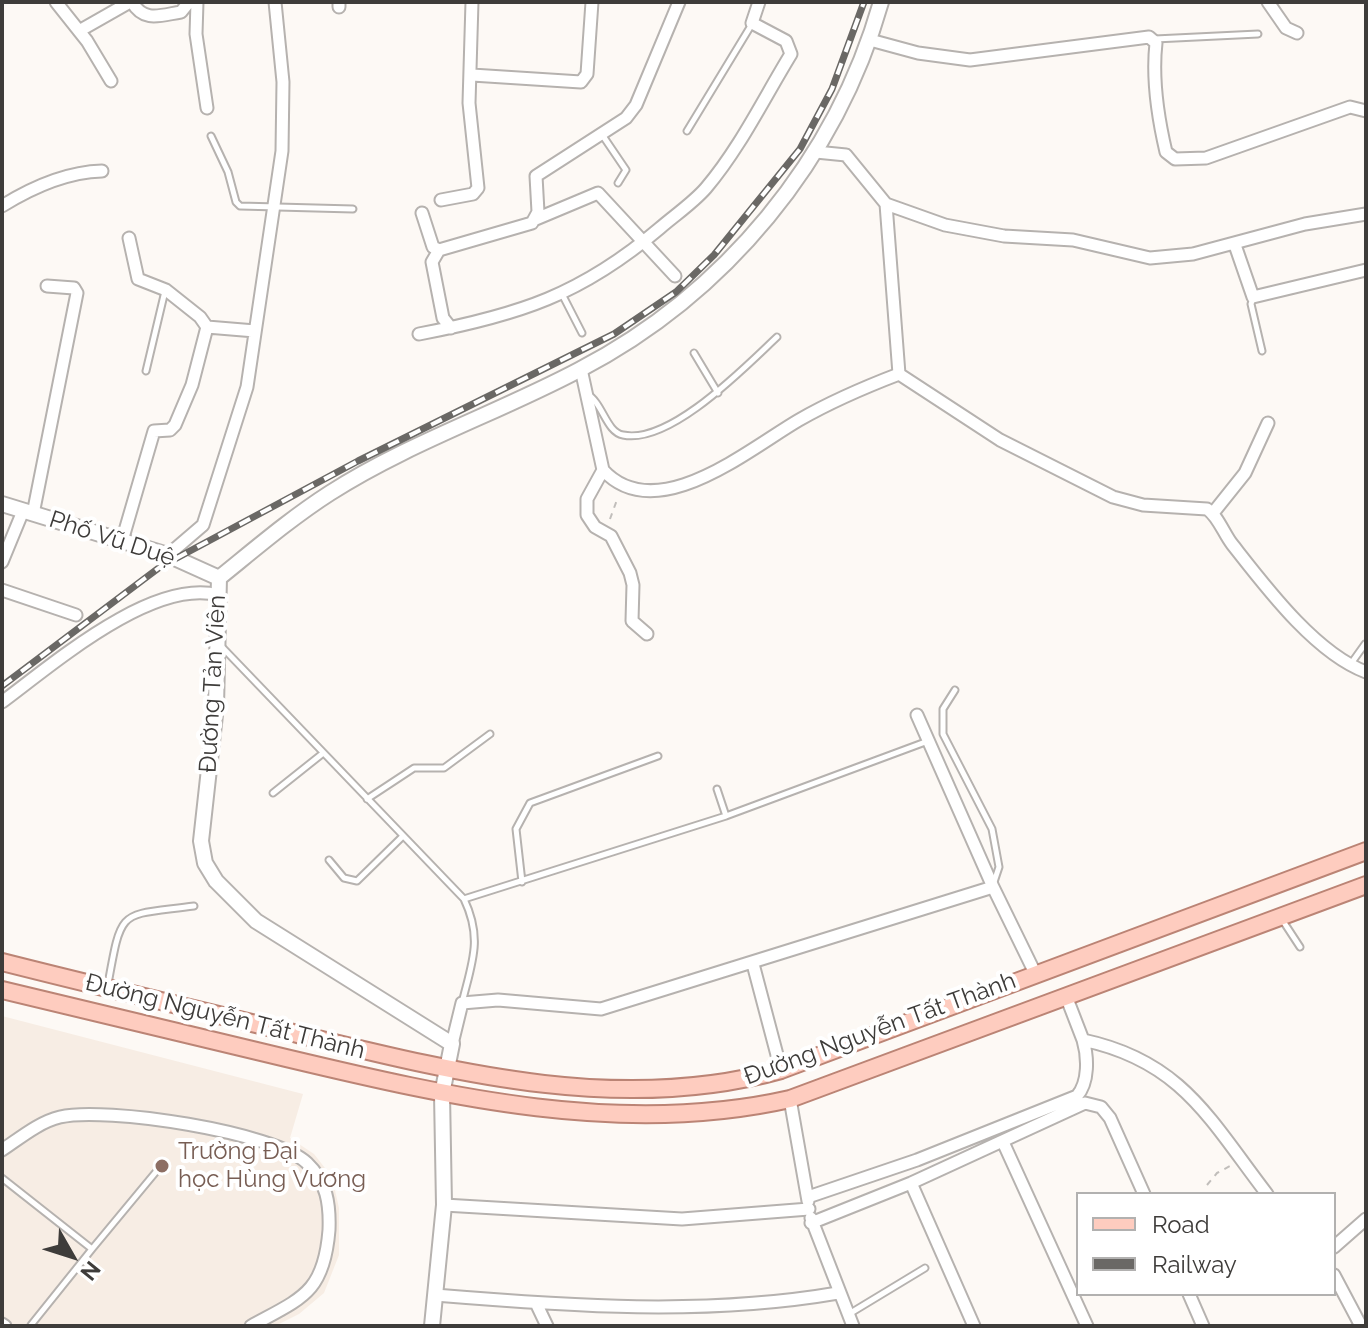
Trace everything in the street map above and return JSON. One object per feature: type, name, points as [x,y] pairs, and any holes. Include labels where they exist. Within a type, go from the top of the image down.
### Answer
[{"type":"main road","name":"Đường Nguyễn Tất Thành","points":[[2,964],[447,1070],[529,1082],[653,1089],[725,1083],[781,1070],[1366,851]]},
{"type":"main road","name":"Đường Nguyễn Tất Thành","points":[[2,990],[442,1094],[526,1106],[654,1114],[725,1111],[790,1099],[1366,885]]},
{"type":"street","points":[[56,2],[111,81]]},
{"type":"street","points":[[79,31],[131,2],[138,13],[148,17],[181,12],[189,2]]},
{"type":"street","points":[[197,2],[196,34],[207,108]]},
{"type":"street","points":[[168,555],[203,525],[240,415],[283,135],[283,82],[275,2]]},
{"type":"street","points":[[441,200],[473,194],[478,188],[469,103],[472,2]]},
{"type":"street","points":[[472,75],[581,82],[587,74],[592,2]]},
{"type":"street","points":[[536,219],[536,176],[626,118],[636,105],[679,2]]},
{"type":"street","points":[[419,334],[520,310],[562,294],[644,241],[705,189],[791,54],[786,41],[752,23],[759,2]]},
{"type":"street","name":"Đường Tản Viên","points":[[452,1044],[256,921],[216,881],[205,863],[201,841],[220,646],[219,578],[329,493],[581,369],[637,336],[699,289],[773,213],[832,128],[870,40],[881,2]]},
{"type":"street","points":[[1268,2],[1286,28],[1297,33]]},
{"type":"street","points":[[870,40],[918,53],[970,60],[1149,37],[1154,39],[1161,131],[1166,152],[1175,159],[1206,158],[1350,107],[1366,111]]},
{"type":"street","points":[[816,152],[846,155],[886,204],[945,225],[1004,236],[1073,240],[1150,258],[1193,254],[1305,224],[1366,214]]},
{"type":"street","points":[[2,206],[25,192],[85,172],[102,171]]},
{"type":"street","points":[[422,213],[433,247],[439,250],[532,223],[598,193],[675,276]]},
{"type":"street","points":[[886,204],[899,374]]},
{"type":"street","points":[[122,541],[154,431],[170,430],[175,425],[192,385],[207,327],[200,317],[166,290],[138,279],[129,238]]},
{"type":"street","points":[[1235,245],[1253,297],[1366,270]]},
{"type":"street","points":[[439,250],[432,262],[443,318],[451,328]]},
{"type":"street","points":[[2,562],[28,512],[77,293],[74,288],[47,286]]},
{"type":"street","points":[[207,327],[255,331]]},
{"type":"street","points":[[581,369],[603,470],[622,485],[649,492],[671,490],[692,482],[850,393],[899,374]]},
{"type":"street","points":[[899,374],[1000,440],[1113,497],[1143,505],[1207,509],[1252,569],[1327,649],[1350,666],[1366,672]]},
{"type":"street","points":[[1213,513],[1245,473],[1268,423]]},
{"type":"street","points":[[603,470],[587,499],[587,515],[616,545],[633,585],[632,621],[647,634]]},
{"type":"street","name":"Phố Vũ Duệ","points":[[2,504],[168,555],[219,578]]},
{"type":"street","points":[[2,590],[76,615]]},
{"type":"street","points":[[2,702],[116,619],[196,592],[218,595]]},
{"type":"street","points":[[917,715],[993,887],[1035,973]]},
{"type":"street","points":[[432,1326],[444,1205],[442,1094],[462,1003],[498,1000],[595,1010],[753,964],[993,887]]},
{"type":"street","points":[[753,964],[781,1070]]},
{"type":"street","points":[[808,1197],[917,1160],[1077,1096],[1084,1088],[1083,1040],[1066,996]]},
{"type":"street","points":[[1083,1040],[1143,1061],[1172,1077],[1206,1110],[1265,1192]]},
{"type":"street","points":[[790,1099],[811,1223],[850,1320]]},
{"type":"street","points":[[811,1223],[911,1183],[1085,1103],[1101,1107],[1110,1118],[1143,1192]]},
{"type":"street","points":[[2,1150],[49,1120],[76,1114],[134,1116],[265,1141],[306,1162],[325,1186],[330,1209],[327,1257],[317,1282],[307,1292],[251,1326]]},
{"type":"street","points":[[1003,1142],[1087,1326]]},
{"type":"street","points":[[911,1183],[974,1326]]},
{"type":"street","points":[[444,1205],[682,1219],[809,1209]]},
{"type":"street","points":[[1336,1245],[1366,1219]]},
{"type":"street","points":[[1336,1278],[1364,1326]]},
{"type":"street","points":[[435,1295],[536,1303],[705,1306],[780,1303],[838,1293]]},
{"type":"street","points":[[1190,1296],[1203,1326]]},
{"type":"street","points":[[536,1303],[547,1326]]},
{"type":"lane","points":[[687,131],[752,23]]},
{"type":"lane","points":[[1154,39],[1258,34]]},
{"type":"lane","points":[[602,135],[626,170],[618,183]]},
{"type":"lane","points":[[211,136],[240,206],[353,209]]},
{"type":"lane","points":[[146,371],[166,290]]},
{"type":"lane","points":[[562,294],[582,333]]},
{"type":"lane","points":[[1253,297],[1251,304],[1262,351]]},
{"type":"lane","points":[[586,394],[599,404],[614,431],[622,435],[653,432],[718,393],[777,337]]},
{"type":"lane","points":[[694,353],[718,393]]},
{"type":"lane","points":[[1350,666],[1365,644]]},
{"type":"lane","points":[[220,646],[464,899],[473,918],[476,941],[462,1003]]},
{"type":"lane","points":[[955,690],[943,709],[943,734],[992,829],[999,867],[993,887]]},
{"type":"lane","points":[[367,799],[421,765],[438,770],[444,768],[490,734]]},
{"type":"lane","points":[[464,899],[726,816],[928,741]]},
{"type":"lane","points":[[273,793],[322,754]]},
{"type":"lane","points":[[522,882],[516,829],[530,803],[658,756]]},
{"type":"lane","points":[[717,789],[726,816]]},
{"type":"lane","points":[[329,860],[344,878],[357,881],[403,836]]},
{"type":"lane","points":[[107,988],[116,939],[122,923],[131,914],[194,906]]},
{"type":"lane","points":[[1280,917],[1300,947]]},
{"type":"lane","points":[[31,1325],[155,1173]]},
{"type":"lane","points":[[2,1178],[92,1249]]},
{"type":"lane","points":[[850,1320],[925,1268]]},
{"type":"path","points":[[610,519],[622,485]]},
{"type":"path","points":[[1207,1185],[1217,1173],[1242,1162]]},
{"type":"shaded area","name":"Trường Đại học Hùng Vương","points":[[2,1016],[303,1094],[290,1138],[314,1154],[332,1177],[339,1208],[339,1255],[324,1293],[299,1314],[275,1326],[2,1326]]},
{"type":"railway","points":[[2,686],[160,567],[358,461],[614,334],[676,292],[714,255],[800,149],[832,89],[864,2]]},
{"type":"place","name":"Trường Đại học Hùng Vương","points":[[162,1166]]}]
